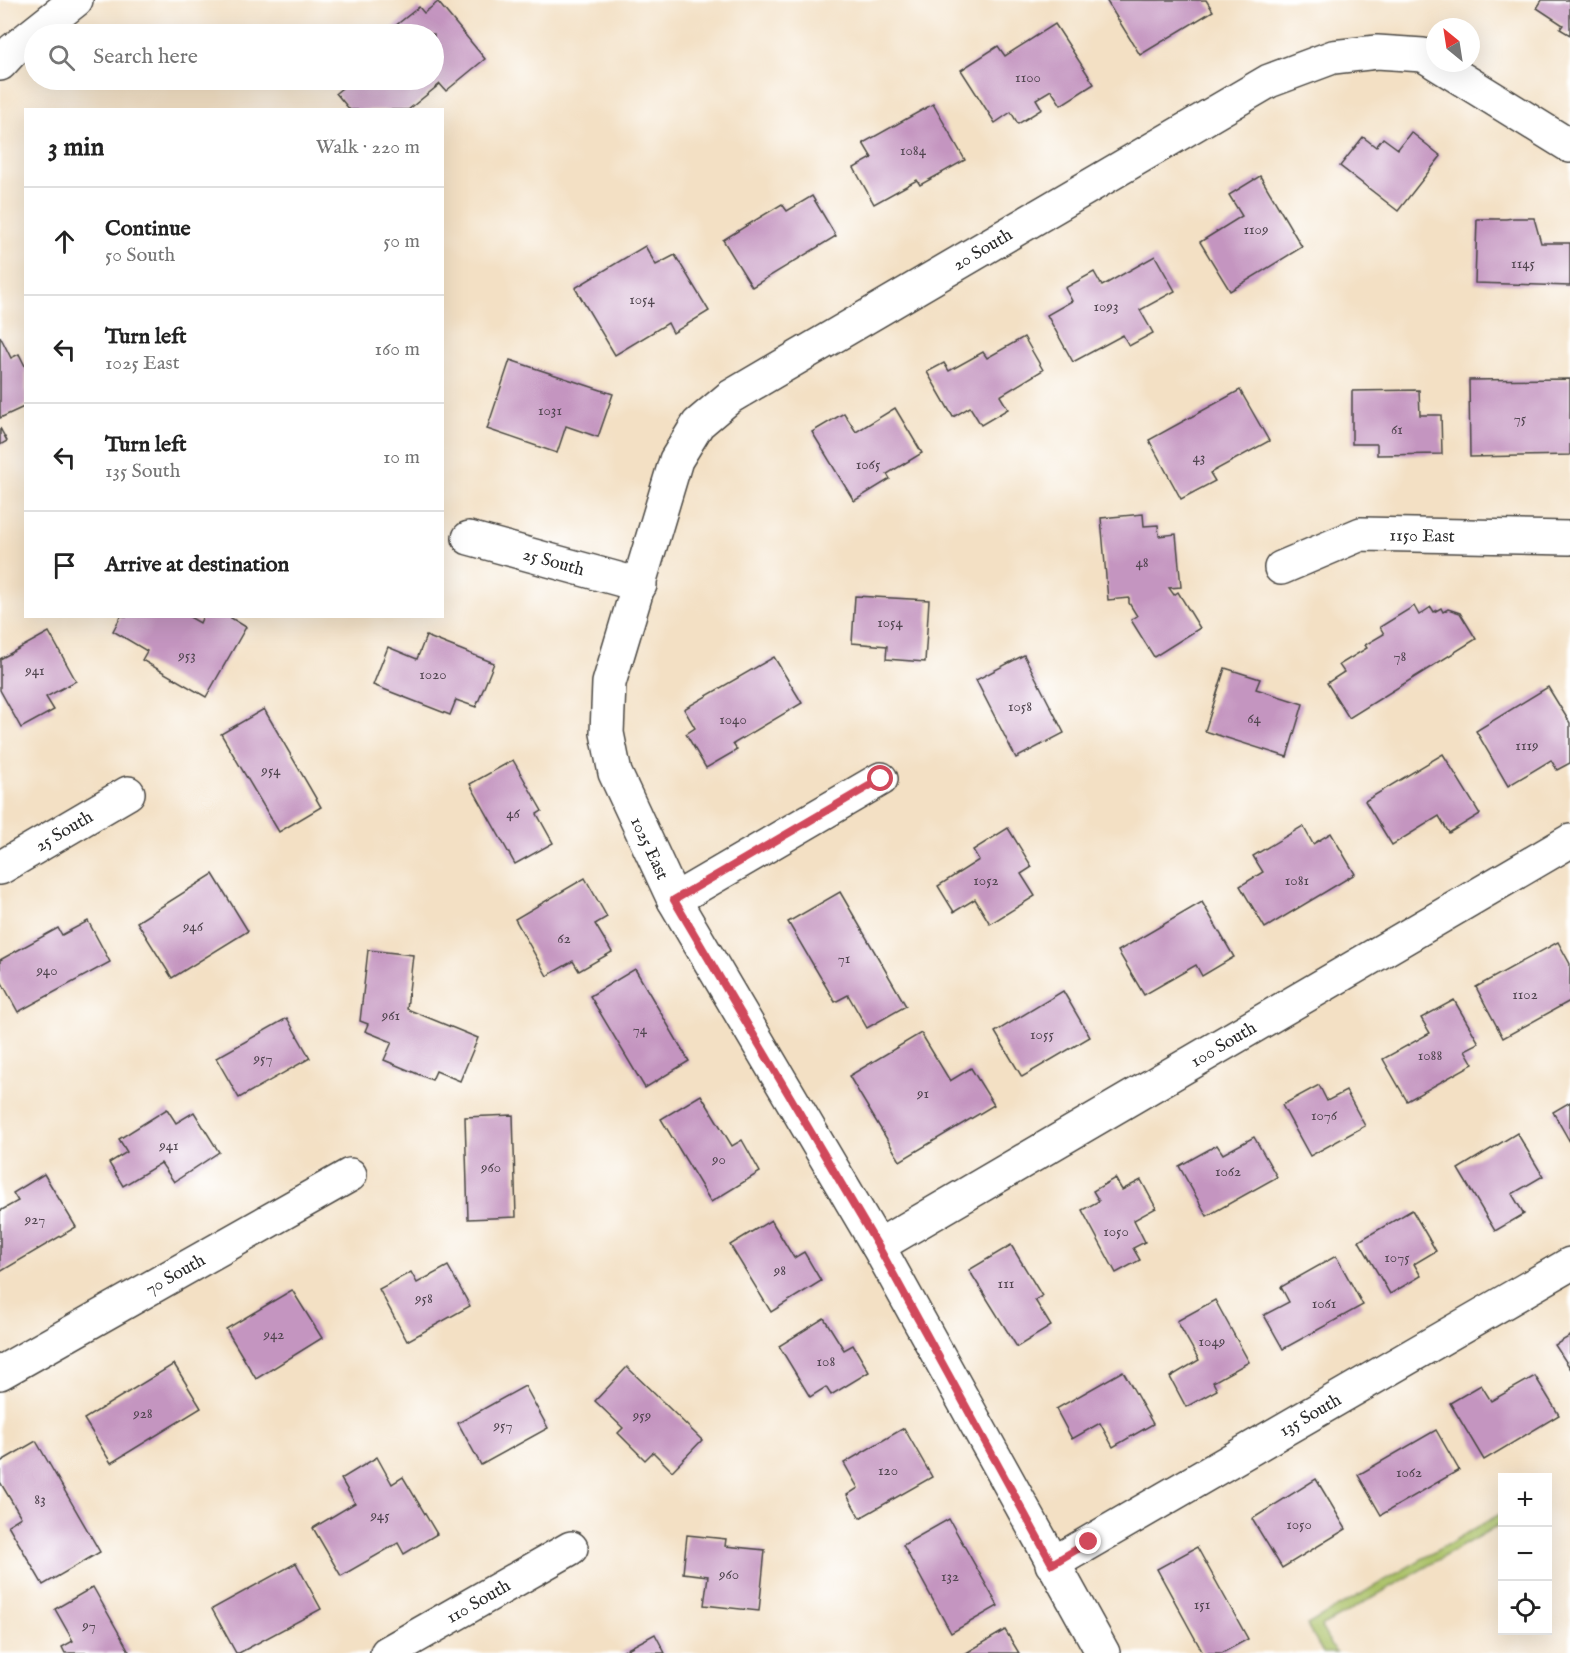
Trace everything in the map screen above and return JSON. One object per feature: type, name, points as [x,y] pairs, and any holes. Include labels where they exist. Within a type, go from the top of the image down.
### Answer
[{"type":"street","points":[[46,24],[76,0]]},
{"type":"street","points":[[0,64],[24,41]]},
{"type":"street","name":"20 South","points":[[640,585],[676,460],[698,424],[730,397],[1269,81],[1333,57],[1377,52],[1426,57]]},
{"type":"street","name":"20 South","points":[[1451,72],[1570,146]]},
{"type":"street","name":"1150 East","points":[[1281,568],[1361,534],[1570,538]]},
{"type":"street","name":"25 South","points":[[469,538],[640,585]]},
{"type":"street","name":"1025 East","points":[[640,585],[609,683],[607,733],[615,773],[674,900],[878,1246],[1103,1653]]},
{"type":"street","points":[[674,900],[881,779]]},
{"type":"street","name":"25 South","points":[[0,868],[128,793]]},
{"type":"street","name":"100 South","points":[[878,1246],[1570,841]]},
{"type":"street","name":"70 South","points":[[0,1372],[350,1174]]},
{"type":"street","name":"135 South","points":[[1052,1564],[1570,1264]]},
{"type":"street","name":"110 South","points":[[387,1653],[571,1548]]},
{"type":"green space","points":[[1498,1515],[1498,1525],[1321,1627],[1336,1653],[1323,1653],[1307,1625]]},
{"type":"building","points":[[1106,0],[1206,0],[1213,11],[1140,55]]},
{"type":"building","points":[[1542,0],[1570,0],[1570,35],[1560,29],[1563,25],[1537,8]]},
{"type":"building","points":[[438,2],[485,59],[446,91],[444,89],[444,24],[398,24],[419,7],[424,13]]},
{"type":"building","points":[[1055,24],[1094,84],[1061,105],[1051,90],[1036,99],[1042,109],[1018,124],[1011,112],[995,123],[961,70],[998,46],[1005,56]]},
{"type":"building","points":[[340,90],[433,90],[410,108],[348,108],[336,93]]},
{"type":"building","points":[[933,104],[965,160],[920,185],[917,180],[874,204],[854,168],[872,158],[863,143]]},
{"type":"building","points":[[1411,132],[1441,156],[1398,211],[1340,166],[1363,137],[1376,147],[1383,138],[1398,149]]},
{"type":"building","points":[[1260,176],[1302,247],[1230,291],[1200,242],[1242,216],[1229,195]]},
{"type":"building","points":[[812,196],[836,236],[752,287],[723,240],[782,204],[787,211]]},
{"type":"building","points":[[1534,218],[1541,243],[1570,243],[1570,286],[1475,283],[1477,219]]},
{"type":"building","points":[[645,246],[656,265],[675,255],[709,311],[673,333],[668,323],[615,355],[575,288]]},
{"type":"building","points":[[1155,256],[1175,291],[1140,310],[1153,333],[1129,346],[1123,335],[1073,362],[1047,315],[1072,301],[1065,288],[1094,272],[1102,286]]},
{"type":"building","points":[[0,336],[11,358],[19,354],[24,364],[24,407],[0,418]]},
{"type":"building","points":[[1024,337],[1043,370],[1000,396],[1008,409],[981,425],[970,407],[953,417],[927,372],[944,363],[949,371],[983,352],[987,358]]},
{"type":"building","points":[[510,360],[613,394],[598,437],[566,426],[557,453],[487,429]]},
{"type":"building","points":[[1570,379],[1570,455],[1470,457],[1469,380]]},
{"type":"building","points":[[1240,390],[1269,441],[1210,473],[1215,481],[1181,499],[1149,440]]},
{"type":"building","points":[[1419,390],[1420,415],[1441,415],[1442,454],[1377,455],[1377,444],[1352,444],[1352,391]]},
{"type":"building","points":[[895,408],[922,453],[887,474],[890,479],[854,501],[812,432],[844,413],[856,432]]},
{"type":"building","points":[[0,428],[7,441],[0,445]]},
{"type":"building","points":[[1143,514],[1144,526],[1158,525],[1159,536],[1176,534],[1181,587],[1169,588],[1174,595],[1178,592],[1200,628],[1154,657],[1131,620],[1137,616],[1129,603],[1129,598],[1108,600],[1101,518]]},
{"type":"building","points":[[855,596],[929,600],[925,662],[886,659],[887,646],[852,643]]},
{"type":"building","points":[[1414,606],[1419,615],[1431,607],[1434,612],[1441,608],[1443,612],[1448,609],[1460,613],[1476,639],[1349,718],[1327,683],[1344,672],[1339,665],[1367,648],[1365,645],[1384,634],[1380,627]]},
{"type":"building","points":[[120,618],[191,618],[200,623],[202,618],[231,618],[246,627],[206,697],[142,660],[147,651],[113,631]]},
{"type":"building","points":[[49,632],[76,681],[46,697],[54,710],[21,728],[0,690],[0,659]]},
{"type":"building","points":[[426,636],[494,663],[476,707],[456,700],[450,715],[373,685],[388,647],[417,659]]},
{"type":"building","points":[[1024,655],[1064,733],[1016,758],[976,680]]},
{"type":"building","points":[[774,657],[802,703],[733,744],[737,750],[706,768],[686,734],[695,728],[684,709]]},
{"type":"building","points":[[1225,668],[1260,679],[1256,689],[1303,704],[1287,757],[1205,731]]},
{"type":"building","points":[[1548,687],[1570,723],[1570,763],[1557,770],[1551,760],[1508,786],[1476,731]]},
{"type":"building","points":[[264,709],[321,807],[279,832],[221,734]]},
{"type":"building","points":[[1443,754],[1480,814],[1449,833],[1439,816],[1392,845],[1365,801]]},
{"type":"building","points":[[513,760],[542,811],[537,814],[553,843],[515,864],[470,784]]},
{"type":"building","points":[[1303,826],[1313,844],[1331,833],[1355,874],[1265,928],[1240,886],[1263,872],[1253,856]]},
{"type":"building","points":[[1008,828],[1032,867],[1021,874],[1035,896],[990,924],[975,899],[954,912],[938,886],[979,860],[973,850]]},
{"type":"building","points":[[213,874],[248,931],[172,978],[137,922]]},
{"type":"building","points":[[585,878],[607,917],[595,924],[612,952],[579,971],[573,961],[547,976],[515,919]]},
{"type":"building","points":[[840,892],[906,1006],[867,1028],[848,995],[835,1002],[788,922]]},
{"type":"building","points":[[1202,902],[1234,957],[1202,976],[1196,965],[1144,995],[1118,951]]},
{"type":"building","points":[[88,921],[110,962],[18,1012],[0,979],[0,960],[58,928],[62,935]]},
{"type":"building","points":[[1558,942],[1570,964],[1570,1001],[1503,1038],[1476,987]]},
{"type":"building","points":[[368,950],[413,955],[407,1009],[478,1038],[460,1081],[436,1071],[432,1080],[384,1060],[392,1042],[365,1031],[368,1024],[360,1021]]},
{"type":"building","points":[[635,969],[689,1061],[645,1088],[590,996]]},
{"type":"building","points":[[1063,991],[1090,1037],[1022,1077],[995,1032]]},
{"type":"building","points":[[1454,1000],[1479,1043],[1465,1050],[1473,1064],[1407,1101],[1383,1059],[1430,1033],[1421,1018]]},
{"type":"building","points":[[287,1018],[310,1058],[239,1098],[216,1058]]},
{"type":"building","points":[[921,1033],[950,1081],[971,1068],[994,1105],[900,1161],[849,1076]]},
{"type":"building","points":[[1319,1085],[1327,1101],[1346,1091],[1365,1126],[1310,1156],[1282,1105]]},
{"type":"building","points":[[701,1095],[732,1146],[742,1140],[760,1172],[711,1202],[661,1119]]},
{"type":"building","points":[[1570,1102],[1570,1142],[1553,1112]]},
{"type":"building","points":[[167,1109],[176,1123],[194,1112],[219,1152],[174,1182],[161,1163],[123,1186],[109,1163],[127,1152],[119,1139]]},
{"type":"building","points":[[513,1115],[516,1217],[468,1219],[465,1117]]},
{"type":"building","points":[[1517,1133],[1543,1176],[1512,1194],[1524,1214],[1495,1231],[1458,1169]]},
{"type":"building","points":[[1254,1137],[1277,1177],[1207,1216],[1179,1166],[1217,1145],[1223,1154]]},
{"type":"building","points":[[44,1174],[76,1227],[0,1272],[0,1211],[18,1201],[13,1193]]},
{"type":"building","points":[[1115,1178],[1122,1190],[1141,1180],[1156,1208],[1134,1220],[1145,1242],[1133,1248],[1140,1260],[1116,1273],[1082,1210],[1099,1201],[1093,1191]]},
{"type":"building","points":[[1412,1210],[1436,1251],[1414,1264],[1421,1276],[1390,1294],[1359,1241]]},
{"type":"building","points":[[771,1220],[794,1258],[804,1252],[821,1281],[771,1312],[730,1245]]},
{"type":"building","points":[[1011,1245],[1042,1296],[1035,1300],[1051,1326],[1017,1347],[969,1270]]},
{"type":"building","points":[[1336,1256],[1363,1305],[1283,1349],[1264,1315],[1289,1302],[1281,1287]]},
{"type":"building","points":[[448,1266],[470,1306],[407,1341],[379,1289],[411,1272],[417,1283]]},
{"type":"building","points":[[292,1290],[322,1338],[256,1379],[226,1329]]},
{"type":"building","points":[[1215,1300],[1249,1362],[1213,1382],[1217,1390],[1186,1407],[1170,1377],[1199,1360],[1177,1321]]},
{"type":"building","points":[[824,1318],[844,1350],[853,1345],[869,1372],[831,1395],[826,1387],[810,1397],[779,1346]]},
{"type":"building","points":[[1570,1336],[1570,1368],[1555,1345]]},
{"type":"building","points":[[174,1364],[201,1408],[111,1463],[84,1419]]},
{"type":"building","points":[[627,1367],[702,1440],[672,1471],[653,1452],[645,1460],[618,1433],[623,1428],[595,1401]]},
{"type":"building","points":[[1123,1371],[1153,1424],[1113,1447],[1100,1423],[1072,1439],[1056,1409]]},
{"type":"building","points":[[1535,1376],[1559,1415],[1484,1460],[1450,1403],[1481,1385],[1491,1401]]},
{"type":"building","points":[[525,1386],[548,1428],[481,1465],[458,1423]]},
{"type":"building","points":[[904,1428],[932,1477],[860,1518],[847,1495],[858,1488],[844,1463]]},
{"type":"building","points":[[1436,1430],[1459,1470],[1381,1515],[1358,1475]]},
{"type":"building","points":[[36,1441],[100,1552],[43,1585],[8,1525],[21,1517],[0,1482],[0,1462]]},
{"type":"building","points":[[377,1457],[392,1484],[403,1477],[437,1534],[404,1554],[398,1543],[341,1576],[313,1528],[355,1503],[341,1479]]},
{"type":"building","points":[[1316,1479],[1346,1529],[1282,1568],[1252,1519]]},
{"type":"building","points":[[949,1519],[998,1606],[951,1633],[903,1545]]},
{"type":"building","points":[[687,1535],[726,1539],[725,1546],[765,1550],[759,1611],[704,1605],[708,1576],[683,1573]]},
{"type":"building","points":[[1197,1547],[1248,1639],[1222,1653],[1203,1653],[1157,1569]]},
{"type":"building","points":[[296,1563],[321,1609],[236,1653],[212,1609]]},
{"type":"building","points":[[93,1587],[130,1653],[65,1653],[62,1647],[73,1641],[55,1609]]},
{"type":"building","points":[[1005,1630],[1019,1653],[966,1653]]},
{"type":"building","points":[[655,1634],[665,1653],[620,1653]]},
{"type":"route","points":[[881,779],[674,900],[878,1246],[1052,1564],[1089,1542]]}]
